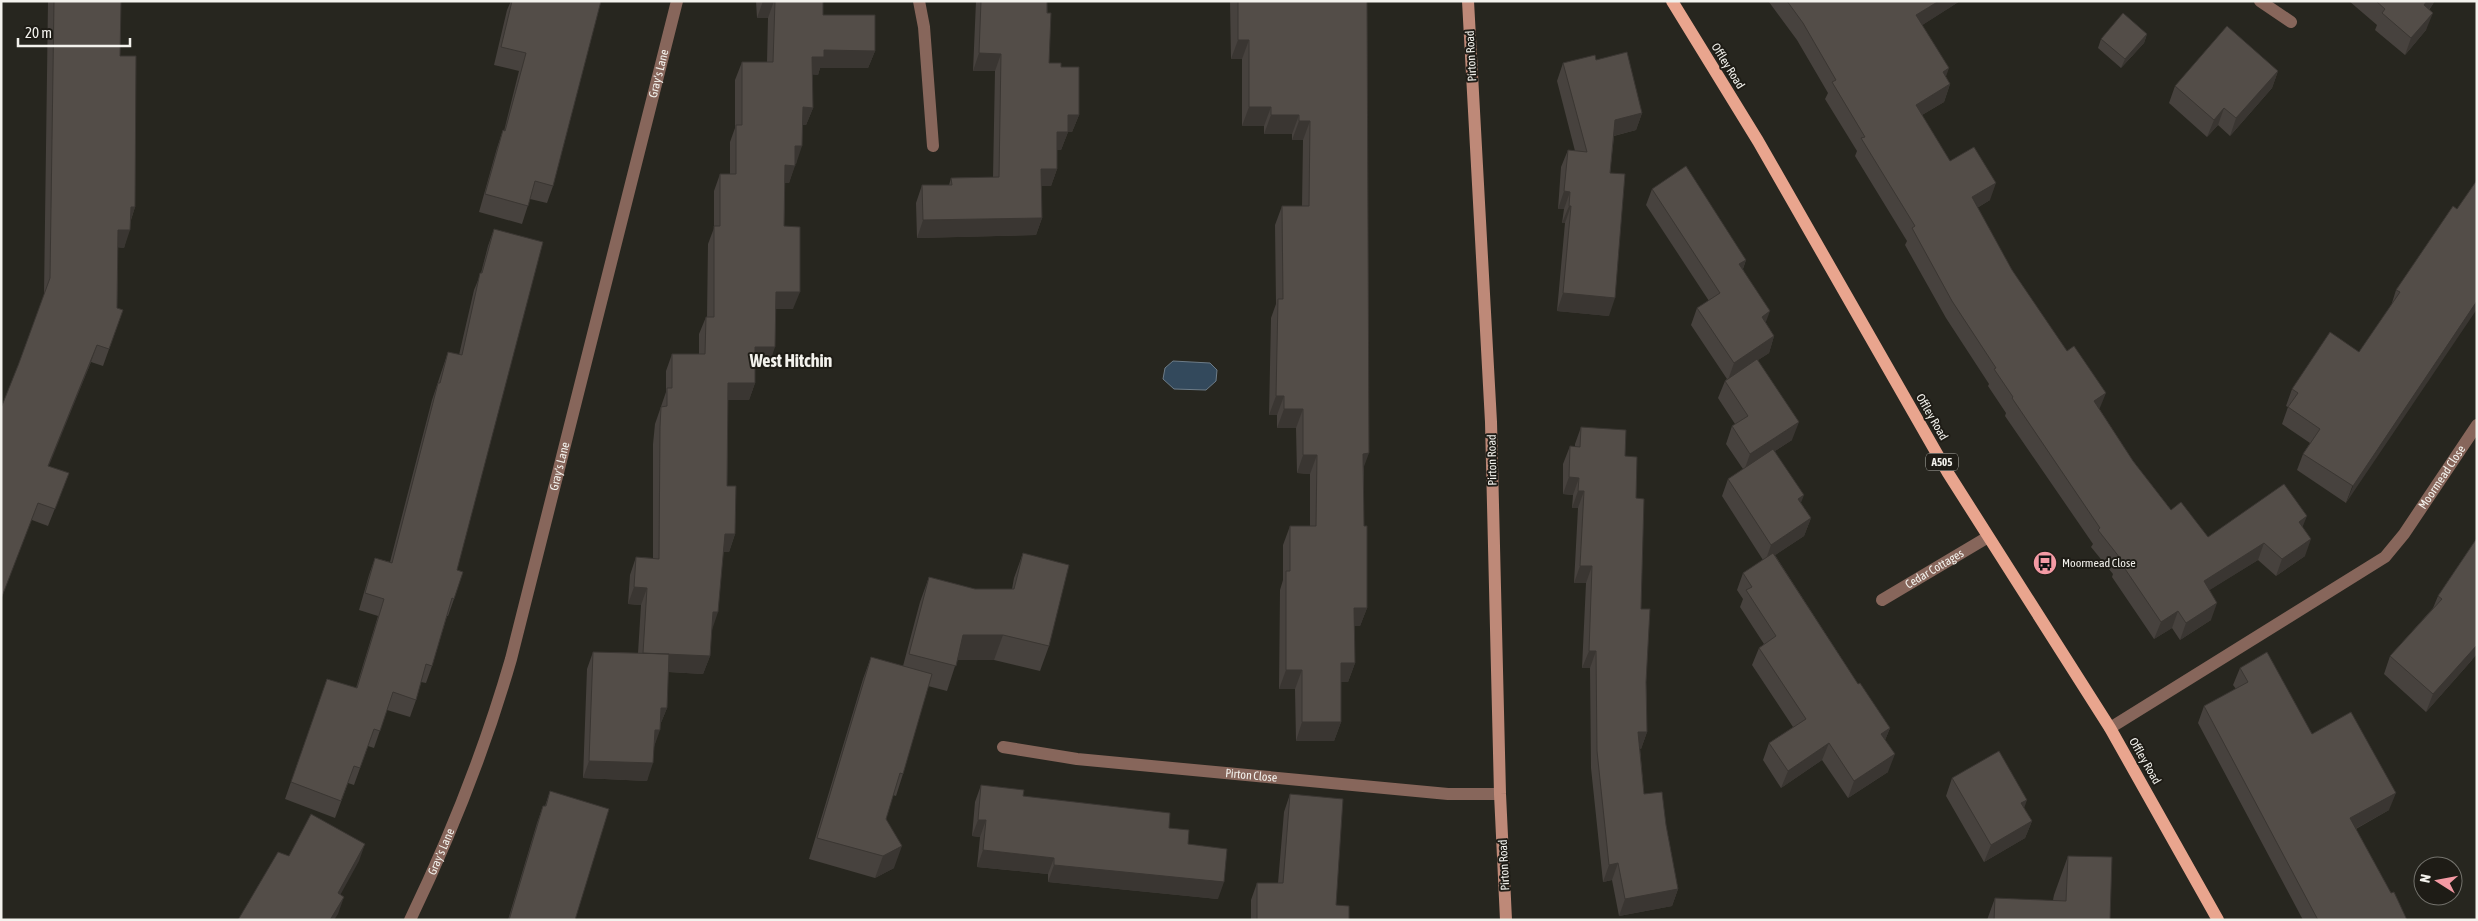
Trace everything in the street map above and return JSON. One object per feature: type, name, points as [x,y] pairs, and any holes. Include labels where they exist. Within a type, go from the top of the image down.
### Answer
[{"type":"main road","name":"Pirton Road","points":[[1468,1],[1491,422],[1500,794],[1506,920]]},
{"type":"main road","name":"Offley Road","points":[[1672,1],[1758,141],[1948,473],[2110,728],[2218,920]]},
{"type":"street","name":"Gray's Lane","points":[[410,920],[434,872],[476,770],[508,669],[677,1]]},
{"type":"street","points":[[919,1],[924,27],[933,146]]},
{"type":"street","points":[[2260,1],[2291,22]]},
{"type":"street","name":"Moormead Close","points":[[2110,728],[2385,557],[2404,534],[2477,425]]},
{"type":"street","name":"Cedar Cottages","points":[[1882,600],[1988,537]]},
{"type":"street","name":"Pirton Close","points":[[1002,747],[1086,760],[1448,794],[1500,794]]},
{"type":"water","points":[[1173,361],[1210,363],[1217,370],[1216,381],[1206,390],[1174,389],[1163,379],[1165,368]]},
{"type":"building","points":[[54,1],[121,1],[120,56],[136,56],[135,207],[131,207],[130,230],[118,230],[117,308],[123,310],[109,349],[97,345],[48,466],[69,473],[55,509],[38,503],[1,599],[1,408],[50,278]]},
{"type":"building","points":[[512,1],[601,1],[553,186],[535,181],[528,206],[485,194],[503,130],[505,131],[526,53],[501,47]]},
{"type":"building","points":[[775,1],[823,1],[823,15],[875,15],[875,51],[824,50],[824,57],[812,57],[813,108],[803,107],[802,146],[795,146],[795,166],[785,165],[784,226],[800,227],[800,292],[776,292],[775,347],[755,347],[755,383],[728,383],[727,486],[736,486],[735,534],[725,534],[718,612],[713,612],[710,656],[643,653],[647,588],[634,587],[636,557],[659,559],[661,407],[667,406],[667,388],[672,388],[672,354],[705,354],[706,317],[714,317],[714,226],[720,226],[720,174],[736,174],[736,125],[742,125],[742,62],[773,62]]},
{"type":"building","points":[[981,1],[1047,1],[1047,13],[1051,13],[1049,63],[1061,63],[1061,67],[1079,67],[1079,115],[1068,115],[1068,132],[1057,132],[1057,169],[1041,169],[1042,218],[923,220],[922,185],[952,185],[951,178],[999,177],[1001,54],[979,53]]},
{"type":"building","points":[[1238,1],[1367,1],[1369,453],[1363,454],[1364,526],[1367,526],[1367,608],[1354,608],[1355,663],[1341,663],[1341,722],[1302,722],[1302,670],[1286,670],[1286,571],[1290,571],[1290,526],[1316,526],[1317,455],[1303,455],[1303,409],[1284,409],[1284,396],[1276,396],[1278,299],[1283,299],[1282,206],[1309,206],[1310,121],[1299,121],[1299,115],[1271,115],[1271,107],[1249,107],[1249,40],[1238,40]]},
{"type":"building","points":[[1787,1],[1939,1],[1916,15],[1949,68],[1943,72],[1950,84],[1916,105],[1950,161],[1974,147],[1996,183],[1972,197],[2012,270],[2067,351],[2074,346],[2106,393],[2094,401],[2133,461],[2171,510],[2181,502],[2208,537],[2284,484],[2307,516],[2299,522],[2311,539],[2282,559],[2264,543],[2204,581],[2217,603],[2186,623],[2178,611],[2161,622],[2119,560],[2120,558],[2098,530],[2100,528],[2012,398],[1994,369],[1996,368],[1952,301],[1912,228],[1915,226],[1861,138],[1865,137],[1832,82],[1836,80],[1803,23]]},
{"type":"building","points":[[2376,1],[2427,1],[2424,5],[2433,13],[2411,38],[2382,13],[2385,9]]},
{"type":"building","points":[[2123,13],[2147,34],[2125,59],[2101,39]]},
{"type":"building","points":[[2227,26],[2278,71],[2236,118],[2224,108],[2214,120],[2175,86]]},
{"type":"building","points":[[1627,52],[1642,113],[1615,120],[1610,173],[1625,174],[1615,298],[1563,293],[1571,206],[1569,206],[1570,192],[1564,191],[1568,150],[1587,152],[1563,63],[1595,55],[1596,60]]},
{"type":"building","points":[[1686,166],[1746,260],[1739,264],[1770,311],[1762,317],[1774,336],[1734,363],[1697,308],[1720,293],[1652,189]]},
{"type":"building","points":[[2477,180],[2477,301],[2353,486],[2303,454],[2320,429],[2288,407],[2298,393],[2292,389],[2330,332],[2359,352],[2400,292],[2396,290],[2453,206],[2457,209]]},
{"type":"building","points":[[494,229],[543,242],[457,570],[463,572],[454,599],[452,598],[432,666],[426,664],[416,700],[393,692],[380,731],[374,729],[360,768],[354,766],[341,801],[291,782],[327,679],[357,688],[384,599],[365,593],[375,558],[392,563],[438,383],[440,383],[448,352],[462,355],[480,273],[482,273]]},
{"type":"building","points":[[1757,359],[1799,422],[1750,454],[1732,426],[1748,416],[1725,381]]},
{"type":"building","points":[[1581,427],[1626,430],[1625,456],[1637,457],[1636,498],[1644,499],[1641,609],[1650,609],[1646,682],[1647,732],[1638,732],[1644,794],[1662,792],[1678,889],[1625,899],[1618,863],[1609,865],[1597,751],[1596,651],[1589,651],[1592,566],[1580,566],[1584,491],[1578,491],[1579,478],[1569,477],[1570,446],[1580,447]]},
{"type":"building","points":[[1773,449],[1804,495],[1798,499],[1811,518],[1771,545],[1728,479]]},
{"type":"building","points":[[2477,538],[2477,645],[2433,694],[2390,656],[2442,599],[2438,596]]},
{"type":"building","points":[[1023,553],[1069,565],[1049,646],[1003,635],[963,635],[956,666],[909,654],[929,577],[975,589],[1014,589]]},
{"type":"building","points":[[1773,553],[1858,684],[1860,683],[1890,728],[1881,734],[1895,754],[1854,781],[1829,743],[1788,771],[1769,743],[1806,719],[1759,648],[1776,636],[1746,590],[1752,587],[1743,573]]},
{"type":"building","points":[[593,652],[669,654],[667,708],[661,708],[660,730],[655,730],[653,763],[589,761]]},
{"type":"building","points":[[2267,652],[2312,734],[2351,712],[2396,793],[2350,818],[2391,893],[2394,892],[2407,920],[2318,920],[2204,706],[2248,682],[2240,668]]},
{"type":"building","points":[[871,657],[932,674],[903,774],[900,773],[886,819],[902,846],[883,856],[817,838]]},
{"type":"building","points":[[1999,751],[2027,800],[2021,803],[2032,821],[1991,845],[1952,778]]},
{"type":"building","points":[[981,785],[1024,790],[1023,796],[1170,813],[1169,828],[1189,830],[1188,844],[1227,849],[1224,882],[1054,865],[1054,858],[983,850],[986,820],[978,820]]},
{"type":"building","points":[[550,791],[609,809],[575,920],[509,920],[543,806],[546,806]]},
{"type":"building","points":[[1290,794],[1343,799],[1336,905],[1349,906],[1349,920],[1257,920],[1257,883],[1283,883]]},
{"type":"building","points":[[311,814],[365,844],[338,893],[344,897],[330,920],[238,920],[278,852],[289,856]]},
{"type":"building","points":[[2068,856],[2112,857],[2110,920],[1994,920],[1995,898],[2066,901]]},
{"type":"place","name":"Moormead Close","points":[[2045,563]]},
{"type":"district","name":"West Hitchin","points":[[791,360]]}]
